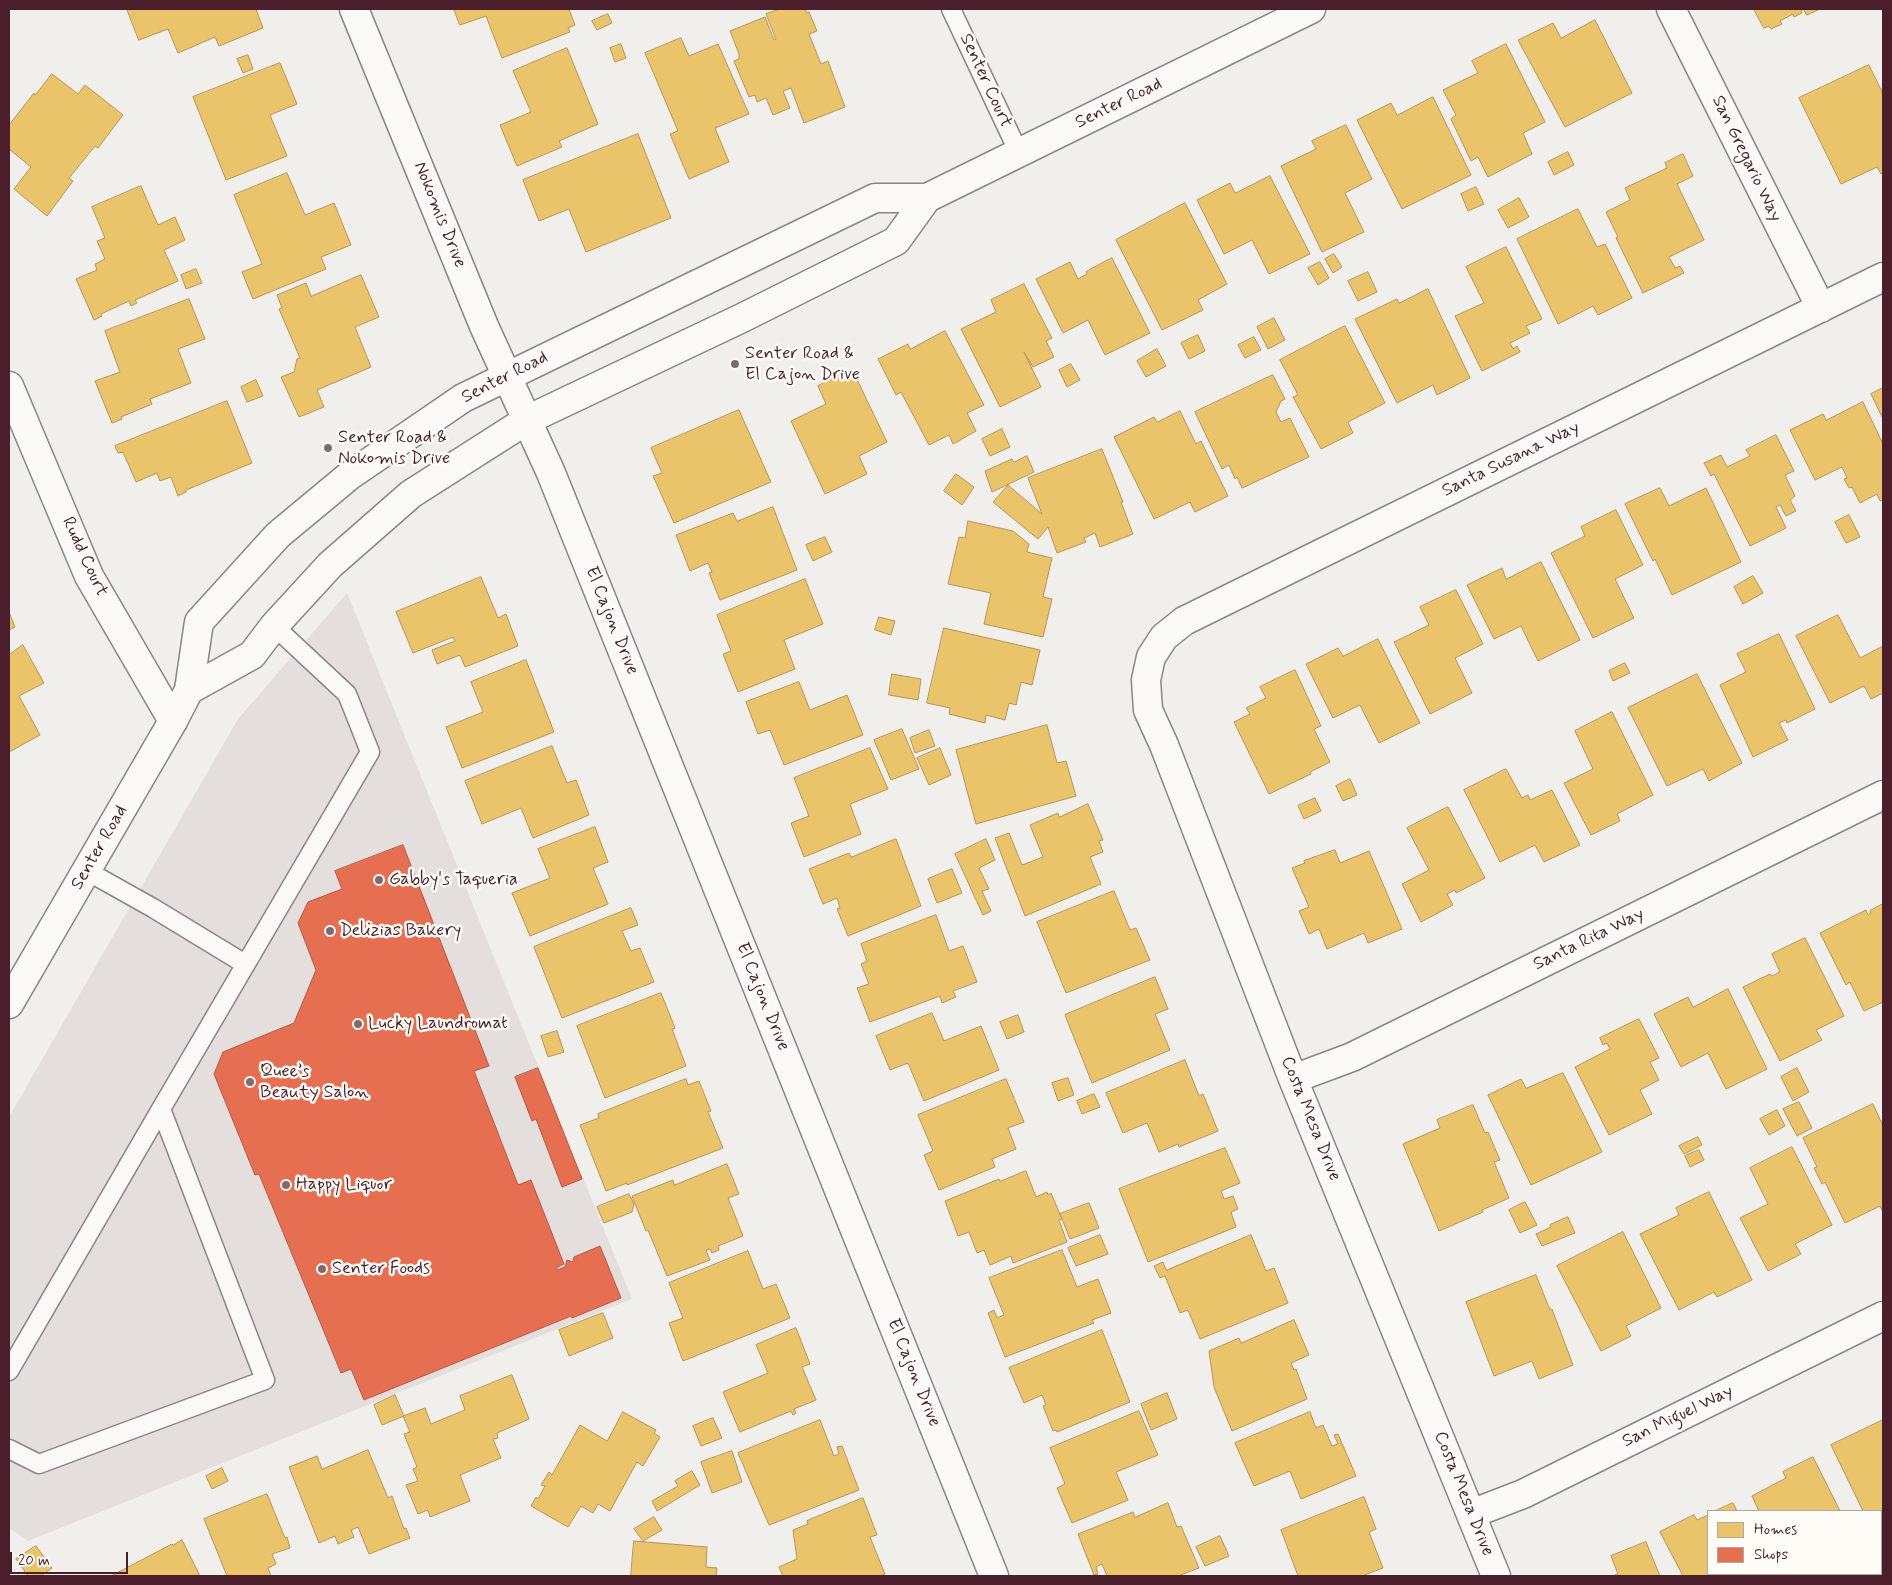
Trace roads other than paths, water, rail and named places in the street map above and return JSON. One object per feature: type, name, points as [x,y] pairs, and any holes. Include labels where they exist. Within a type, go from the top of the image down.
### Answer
[{"type":"street","name":"Nokomis Drive","points":[[354,9],[484,326],[527,420]]},
{"type":"street","name":"Senter Road","points":[[9,1004],[173,721],[189,690],[199,622],[278,534],[357,471],[463,398],[875,198],[927,198],[1310,9]]},
{"type":"street","name":"San Gregario Way","points":[[1671,9],[1821,308]]},
{"type":"street","name":"Senter Road","points":[[189,690],[252,655],[274,626],[330,565],[411,494],[527,420],[742,318],[896,241],[927,198]]},
{"type":"street","name":"Santa Susana Way","points":[[1151,657],[1164,637],[1184,621],[1883,277]]},
{"type":"street","name":"Rudd Court","points":[[9,386],[89,576],[173,721]]},
{"type":"street","name":"El Cajon Drive","points":[[527,420],[551,473],[702,846],[994,1576]]},
{"type":"street","name":"Costa Mesa Drive","points":[[1151,657],[1146,680],[1148,710],[1164,745],[1293,1079],[1496,1576]]},
{"type":"street","name":"Santa Rita Way","points":[[1293,1079],[1352,1058],[1883,795]]},
{"type":"street","name":"San Miguel Way","points":[[1471,1514],[1523,1494],[1883,1316]]},
{"type":"lane","name":"Senter Court","points":[[951,9],[1019,153]]},
{"type":"lane","points":[[9,1371],[370,752],[347,694],[274,626]]},
{"type":"lane","points":[[87,871],[153,908],[245,964]]},
{"type":"lane","points":[[9,1449],[40,1464],[265,1380],[161,1109]]},
{"type":"place","name":"Senter Road & El Cajon Drive","points":[[735,364]]},
{"type":"place","name":"Senter Road & Nokomis Drive","points":[[328,448]]},
{"type":"place","name":"Gabby's Taqueria","points":[[379,880]]},
{"type":"place","name":"Delizias Bakery","points":[[330,931]]},
{"type":"place","name":"Lucky Laundromat","points":[[358,1024]]},
{"type":"place","name":"Quee’s Beauty Salon","points":[[250,1082]]},
{"type":"place","name":"Happy Liquor","points":[[286,1185]]},
{"type":"place","name":"Senter Foods","points":[[322,1269]]}]
